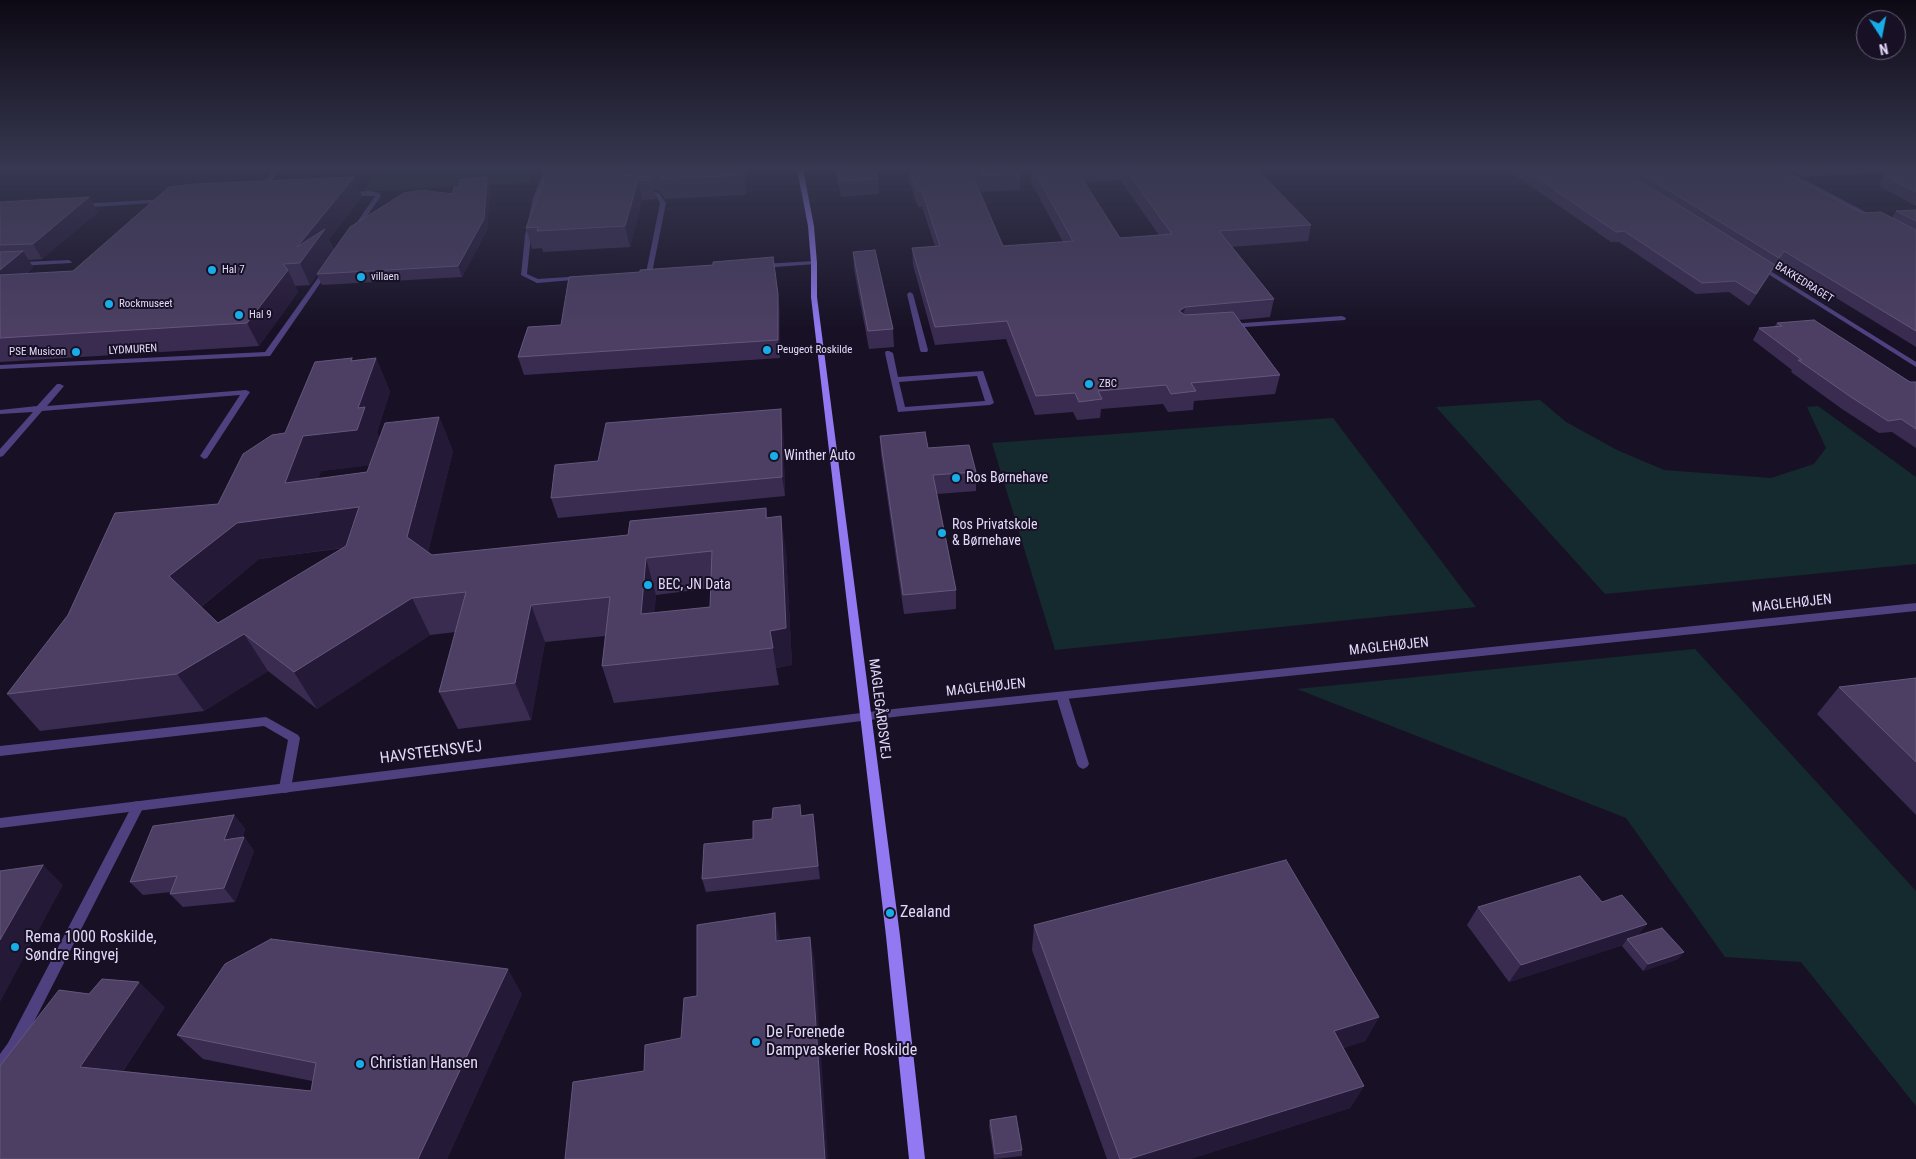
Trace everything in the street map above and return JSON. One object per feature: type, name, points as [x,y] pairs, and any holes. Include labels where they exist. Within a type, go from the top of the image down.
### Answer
[{"type":"street","points":[[352,235],[360,223]]},
{"type":"street","points":[[531,223],[524,275],[537,281],[593,277]]},
{"type":"street","points":[[649,273],[658,223]]},
{"type":"street","name":"MAGLEGÅRDSVEJ","points":[[810,223],[814,262],[814,297],[893,936],[917,1159]]},
{"type":"street","points":[[0,265],[69,262],[62,268]]},
{"type":"street","points":[[755,266],[814,262]]},
{"type":"street","name":"LYDMUREN","points":[[0,367],[267,354],[330,264]]},
{"type":"street","name":"BAKKEDRAGET","points":[[1756,264],[1916,365]]},
{"type":"street","points":[[640,274],[658,273]]},
{"type":"street","points":[[910,294],[924,350]]},
{"type":"street","points":[[1219,327],[1342,318]]},
{"type":"street","points":[[889,353],[901,410],[990,403],[980,373],[895,380]]},
{"type":"street","points":[[0,454],[60,386]]},
{"type":"street","points":[[0,412],[246,392],[204,456]]},
{"type":"street","name":"MAGLEHØJEN","points":[[865,716],[1916,607]]},
{"type":"street","points":[[1062,696],[1083,764]]},
{"type":"street","name":"HAVSTEENSVEJ","points":[[0,823],[865,716]]},
{"type":"street","points":[[0,751],[266,721],[294,738],[285,788]]},
{"type":"street","points":[[0,1067],[13,1048],[138,806]]},
{"type":"green space","points":[[1540,400],[1566,422],[1617,450],[1664,470],[1771,478],[1814,464],[1826,448],[1807,407],[1818,406],[1916,477],[1916,564],[1605,594],[1436,407]]},
{"type":"green space","points":[[1333,418],[1476,607],[1055,650],[992,443]]},
{"type":"green space","points":[[1695,649],[1916,891],[1916,1106],[1801,962],[1725,957],[1626,818],[1297,689]]},
{"type":"building","points":[[0,223],[58,223],[33,244],[0,245]]},
{"type":"building","points":[[128,223],[316,223],[297,247],[325,229],[300,263],[283,264],[288,270],[247,323],[0,338],[0,275],[73,271]]},
{"type":"building","points":[[356,223],[482,223],[458,266],[317,274],[350,227]]},
{"type":"building","points":[[528,223],[626,223],[625,226],[537,231],[538,227],[526,228]]},
{"type":"building","points":[[933,223],[993,223],[1003,246],[1073,241],[1063,223],[1110,223],[1120,238],[1172,234],[1164,223],[1309,223],[1311,225],[1219,231],[1274,299],[1185,307],[1179,311],[1185,315],[1233,312],[1280,375],[1191,383],[1196,391],[1171,394],[1166,385],[1098,391],[1102,399],[1079,402],[1075,393],[1036,396],[1007,321],[935,327],[912,248],[940,246]]},
{"type":"building","points":[[1603,223],[1708,223],[1775,265],[1756,294],[1735,281],[1702,283],[1624,231],[1616,232]]},
{"type":"building","points":[[1722,223],[1903,223],[1916,230],[1916,331],[1784,251],[1779,258]]},
{"type":"building","points":[[875,250],[893,329],[868,331],[853,252]]},
{"type":"building","points":[[23,251],[0,270],[0,252]]},
{"type":"building","points":[[773,257],[778,294],[778,340],[518,357],[528,327],[561,325],[569,277],[713,265],[713,262]]},
{"type":"building","points":[[1814,320],[1910,382],[1916,382],[1916,429],[1901,419],[1888,421],[1798,360],[1802,360],[1759,328],[1782,326],[1777,323]]},
{"type":"building","points":[[352,358],[351,361],[376,358],[358,408],[365,407],[357,430],[303,436],[285,483],[367,472],[385,423],[439,417],[407,537],[432,555],[628,535],[630,521],[766,508],[766,518],[781,516],[786,628],[770,631],[773,648],[602,666],[610,597],[531,605],[515,683],[439,692],[466,592],[412,598],[294,672],[244,634],[177,674],[7,694],[68,615],[115,513],[218,504],[243,454],[272,435],[285,433],[315,362]],"holes":[[[359,507],[346,546],[218,623],[169,576],[237,523]],[[712,551],[710,607],[641,614],[646,558]]]},
{"type":"building","points":[[781,409],[782,477],[551,498],[555,465],[598,461],[606,423]]},
{"type":"building","points":[[925,432],[928,448],[969,445],[976,472],[933,475],[956,590],[903,595],[880,436]]},
{"type":"building","points":[[1916,678],[1916,762],[1839,687]]},
{"type":"building","points":[[800,805],[801,816],[813,814],[818,866],[702,879],[704,844],[753,839],[753,821],[772,819],[773,808]]},
{"type":"building","points":[[234,815],[224,840],[244,837],[224,888],[170,894],[177,876],[130,882],[153,826]]},
{"type":"building","points":[[1286,860],[1379,1017],[1334,1031],[1364,1086],[1129,1159],[1120,1159],[1034,925]]},
{"type":"building","points":[[43,865],[0,940],[0,871]]},
{"type":"building","points":[[1580,876],[1602,902],[1622,895],[1647,924],[1521,965],[1478,907]]},
{"type":"building","name":"De Forenede Dampvaskerier Roskilde","points":[[775,913],[776,941],[810,937],[825,1159],[565,1159],[573,1082],[644,1071],[645,1045],[681,1038],[684,998],[697,996],[697,925]]},
{"type":"building","points":[[1662,928],[1684,952],[1648,964],[1627,939]]},
{"type":"building","name":"Christian Hansen","points":[[271,939],[508,969],[418,1159],[0,1159],[0,1066],[59,990],[89,994],[102,979],[139,982],[80,1067],[311,1091],[316,1063],[177,1035],[225,964]]},
{"type":"building","points":[[1016,1116],[1022,1150],[995,1154],[990,1120]]},
{"type":"place","name":"Hal 7","points":[[212,270]]},
{"type":"place","name":"villaen","points":[[361,277]]},
{"type":"place","name":"Rockmuseet","points":[[109,304]]},
{"type":"place","name":"Hal 9","points":[[239,315]]},
{"type":"place","name":"Peugeot Roskilde","points":[[767,350]]},
{"type":"place","name":"PSE Musicon","points":[[76,352]]},
{"type":"place","name":"ZBC","points":[[1089,384]]},
{"type":"place","name":"Winther Auto","points":[[774,456]]},
{"type":"place","name":"Ros Børnehave","points":[[956,478]]},
{"type":"place","name":"Ros Privatskole & Børnehave","points":[[942,533]]},
{"type":"place","name":"BEC, JN Data","points":[[648,585]]},
{"type":"place","name":"Zealand","points":[[890,913]]},
{"type":"place","name":"Rema 1000 Roskilde, Søndre Ringvej","points":[[15,947]]},
{"type":"place","name":"De Forenede Dampvaskerier Roskilde","points":[[756,1042]]},
{"type":"place","name":"Christian Hansen","points":[[360,1064]]}]
